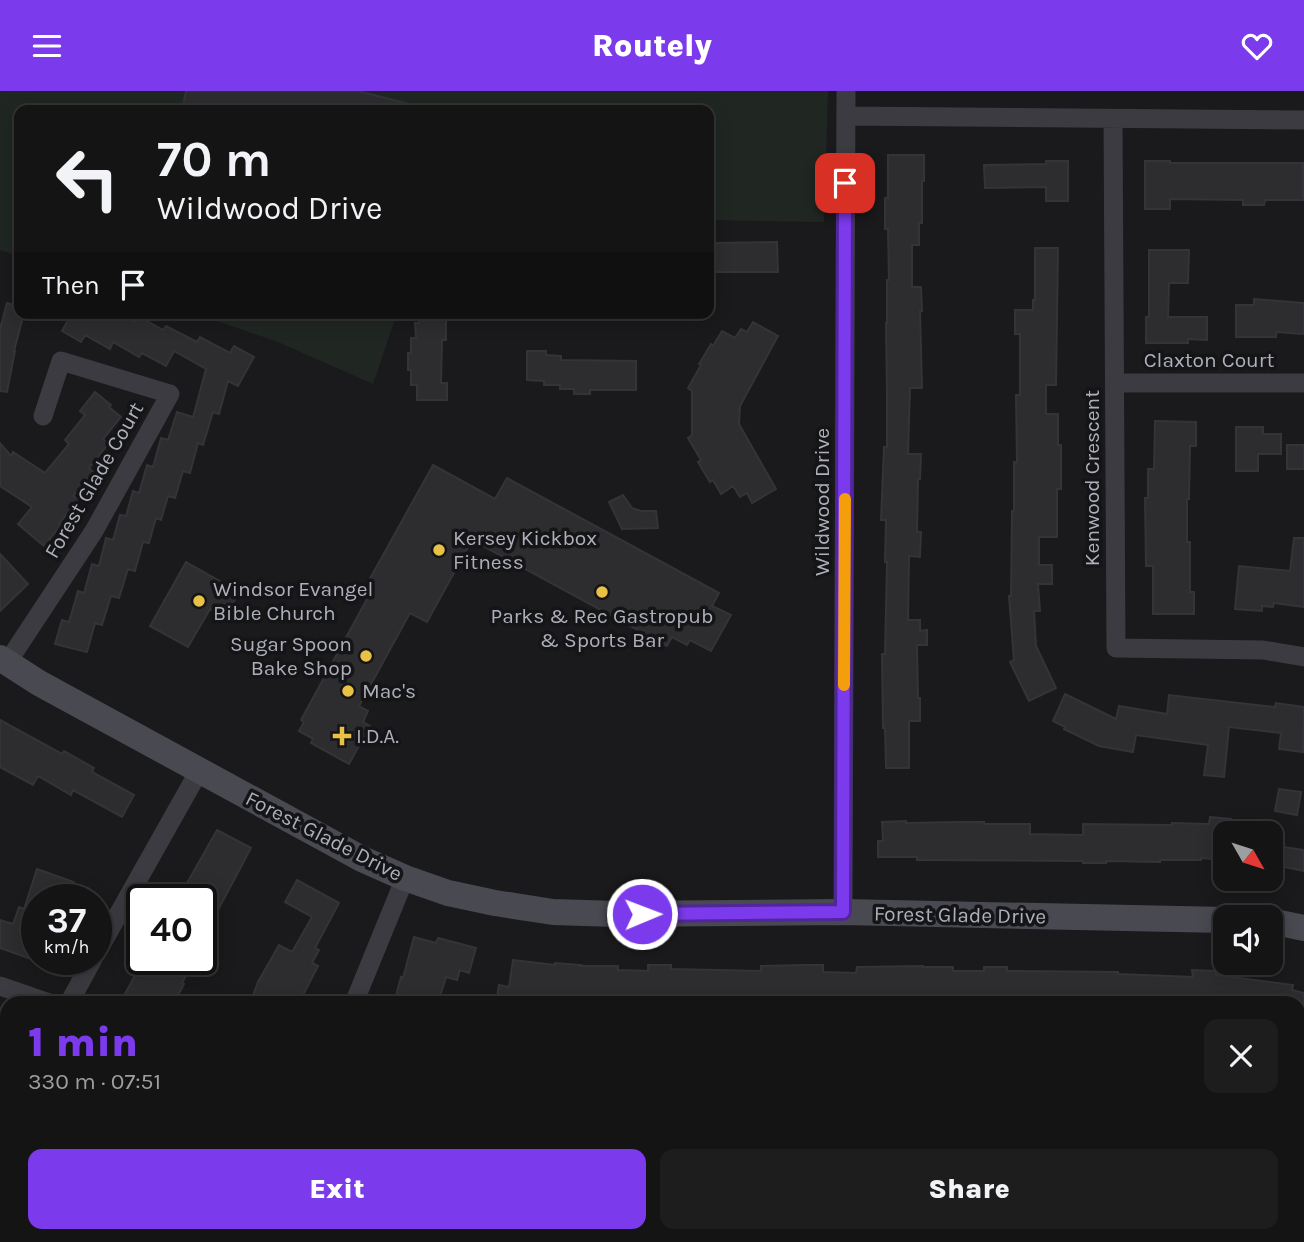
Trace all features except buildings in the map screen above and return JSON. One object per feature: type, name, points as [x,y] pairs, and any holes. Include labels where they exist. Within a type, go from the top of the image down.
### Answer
[{"type":"street","name":"Wildwood Drive","points":[[843,912],[846,91]]},
{"type":"street","points":[[846,116],[1304,120]]},
{"type":"street","name":"Kenwood Crescent","points":[[1113,119],[1116,648],[1264,650],[1304,657]]},
{"type":"street","name":"Forest Glade Court","points":[[4,661],[94,531],[170,394],[61,361],[43,416]]},
{"type":"street","name":"Claxton Court","points":[[1115,383],[1304,383]]},
{"type":"street","name":"Forest Glade Drive","points":[[4,661],[39,683],[362,859],[447,893],[495,904],[553,912],[617,914],[843,912],[1213,920]]},
{"type":"street","points":[[112,926],[199,771]]},
{"type":"street","points":[[357,996],[405,878]]},
{"type":"street","points":[[1283,924],[1304,928]]},
{"type":"street","points":[[73,996],[84,975]]},
{"type":"street","points":[[0,986],[29,996]]},
{"type":"shaded area","points":[[0,91],[828,91],[824,222],[714,220],[714,105],[14,105],[14,254],[0,250]]},
{"type":"shaded area","points":[[211,319],[395,319],[373,384],[278,342]]},
{"type":"slow traffic","points":[[844,685],[845,499]]},
{"type":"place","name":"Kersey Kickbox Fitness","points":[[439,550]]},
{"type":"place","name":"Parks & Rec Gastropub & Sports Bar","points":[[602,592]]},
{"type":"place","name":"Windsor Evangel Bible Church","points":[[199,601]]},
{"type":"place","name":"Sugar Spoon Bake Shop","points":[[366,656]]},
{"type":"place","name":"Mac's","points":[[348,691]]},
{"type":"place","name":"I.D.A.","points":[[342,736]]},
{"type":"route","points":[[642,914],[843,912],[845,183]]}]
